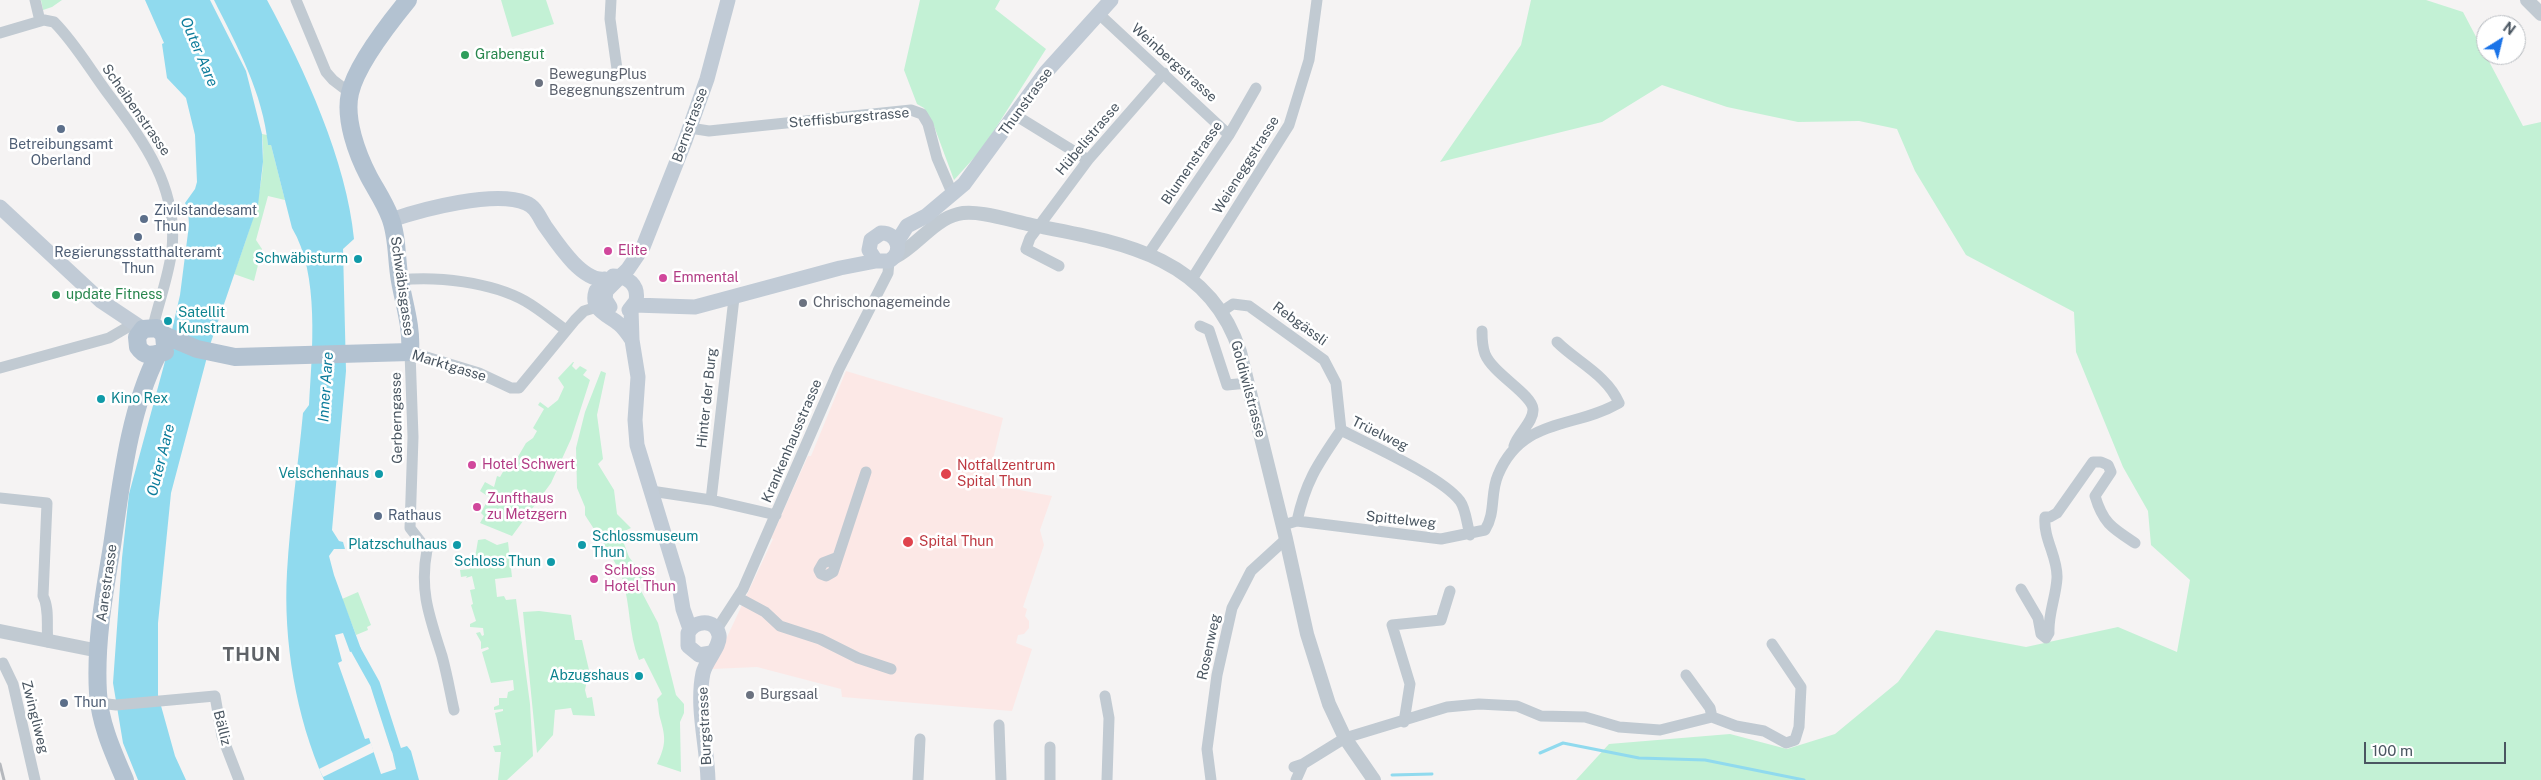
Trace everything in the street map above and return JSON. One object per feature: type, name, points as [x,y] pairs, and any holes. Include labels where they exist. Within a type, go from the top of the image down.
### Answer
[{"type":"main road","points":[[350,93],[374,48],[408,0]]},
{"type":"main road","name":"Bernstrasse","points":[[624,288],[643,246],[690,128],[716,47],[728,0]]},
{"type":"main road","name":"Thunstrasse","points":[[890,247],[907,216],[948,200],[971,176],[1052,65],[1112,0]]},
{"type":"main road","name":"Schwäbisgasse","points":[[350,93],[349,114],[358,147],[369,177],[392,224],[409,325],[410,352]]},
{"type":"main road","points":[[392,224],[464,202],[499,198],[527,203],[534,208],[545,226],[579,268],[591,277],[624,288],[666,306],[696,308],[840,268],[890,247]]},
{"type":"main road","points":[[0,207],[101,301],[150,339]]},
{"type":"main road","points":[[840,268],[869,245],[870,254],[890,247]]},
{"type":"main road","name":"Bernstrasse","points":[[624,288],[643,246]]},
{"type":"main road","points":[[624,288],[619,312],[604,307],[595,294],[624,288]]},
{"type":"main road","points":[[624,288],[638,377],[636,437],[650,492],[682,594],[683,609],[690,629],[687,642],[696,653],[704,655],[711,653],[719,642],[711,626],[695,613],[682,594]]},
{"type":"main road","points":[[604,307],[601,314],[621,325],[632,340]]},
{"type":"main road","name":"Marktgasse","points":[[150,339],[246,357],[410,352]]},
{"type":"main road","name":"Aarestrasse","points":[[125,780],[104,726],[108,704],[98,651],[118,502],[129,448],[145,386],[150,339]]},
{"type":"main road","points":[[690,629],[697,624],[711,626]]},
{"type":"main road","name":"Burgstrasse","points":[[696,653],[703,672]]},
{"type":"main road","name":"Burgstrasse","points":[[708,780],[702,708],[703,672],[711,653]]},
{"type":"street","points":[[0,33],[40,21],[35,0]]},
{"type":"street","points":[[296,0],[326,72],[350,93]]},
{"type":"street","points":[[611,0],[610,19],[618,69]]},
{"type":"street","name":"Weieneggstrasse","points":[[1192,279],[1290,125],[1309,60],[1317,0]]},
{"type":"street","points":[[2527,0],[2541,14]]},
{"type":"street","name":"Weinbergstrasse","points":[[1099,14],[1229,135]]},
{"type":"street","name":"Scheibenstrasse","points":[[40,21],[50,20],[56,24],[140,136],[163,180],[171,208],[172,235],[168,268],[150,339]]},
{"type":"street","name":"Hübelistrasse","points":[[1059,266],[1026,249],[1030,238],[1088,160],[1164,73]]},
{"type":"street","name":"Blumenstrasse","points":[[1149,253],[1229,135],[1256,88]]},
{"type":"street","name":"Steffisburgstrasse","points":[[690,128],[709,132],[911,110],[922,114],[928,124],[948,200]]},
{"type":"street","points":[[1015,115],[1088,160]]},
{"type":"street","name":"Goldiwilstrasse","points":[[890,247],[912,246],[949,217],[964,213],[1107,240],[1149,253],[1192,279],[1221,312],[1235,338],[1283,524],[1307,634],[1329,704],[1345,738],[1374,780]]},
{"type":"street","name":"Krankenhausstrasse","points":[[711,626],[739,598],[839,368],[888,273],[890,247]]},
{"type":"street","points":[[400,280],[439,278],[491,289],[526,301],[566,330],[584,311],[604,307]]},
{"type":"street","name":"Hinter der Burg","points":[[711,500],[734,298]]},
{"type":"street","name":"Rebgässli","points":[[1221,312],[1234,304],[1249,306],[1324,360],[1336,382],[1341,430]]},
{"type":"street","points":[[1200,326],[1209,330],[1227,385],[1248,383]]},
{"type":"street","name":"Marktgasse","points":[[410,352],[479,373],[511,388],[519,388],[566,330]]},
{"type":"street","name":"Spittelweg","points":[[1283,524],[1297,521],[1441,539],[1470,535],[1485,530],[1490,523],[1497,476],[1517,437],[1532,418],[1534,407],[1527,396],[1505,380],[1485,356],[1482,331]]},
{"type":"street","points":[[0,368],[109,338],[150,339]]},
{"type":"street","points":[[1514,446],[1538,432],[1619,403],[1616,395],[1599,376],[1557,342]]},
{"type":"street","name":"Gerberngasse","points":[[410,352],[413,420],[413,484],[410,528],[427,550],[423,570],[425,596],[448,679],[454,710]]},
{"type":"street","name":"Trüelweg","points":[[1297,521],[1302,497],[1312,473],[1341,430],[1413,467],[1448,490],[1461,502],[1470,535]]},
{"type":"street","points":[[2021,589],[2038,618],[2041,634],[2046,638],[2049,633],[2057,579],[2056,565],[2044,528],[2045,517],[2050,517],[2057,513],[2093,462],[2101,462],[2108,465],[2111,472],[2095,496],[2099,509],[2108,525],[2135,542]]},
{"type":"street","points":[[836,558],[866,472]]},
{"type":"street","points":[[650,492],[711,500],[776,516]]},
{"type":"street","points":[[0,498],[47,503],[43,596],[47,603],[46,625],[48,642]]},
{"type":"street","name":"Rosenweg","points":[[1211,780],[1207,749],[1217,675],[1232,608],[1251,571],[1286,539]]},
{"type":"street","points":[[1404,722],[1410,684],[1392,626],[1441,620],[1450,591]]},
{"type":"street","points":[[739,598],[765,612],[780,626],[820,639],[858,658],[891,669]]},
{"type":"street","points":[[0,631],[98,651]]},
{"type":"street","points":[[1296,780],[1299,766],[1345,738],[1404,722],[1447,707],[1479,704],[1517,706],[1540,716],[1585,717],[1619,727],[1660,730],[1712,716],[1736,726],[1764,732],[1786,743],[1795,740],[1799,727],[1801,687],[1772,644]]},
{"type":"street","name":"Zwingliweg","points":[[3,663],[13,684],[35,780]]},
{"type":"street","points":[[1686,675],[1710,708],[1712,716]]},
{"type":"street","name":"Bälliz","points":[[108,704],[215,696],[222,736],[239,780]]},
{"type":"street","points":[[1105,696],[1109,718],[1107,780]]},
{"type":"street","points":[[999,725],[1001,780]]},
{"type":"street","points":[[918,780],[920,739]]},
{"type":"street","points":[[1050,747],[1050,780]]},
{"type":"shaded area","name":"Spital Thun","points":[[846,371],[1003,418],[987,484],[1052,496],[1040,530],[1044,545],[1023,607],[1027,609],[1025,616],[1029,621],[1029,628],[1024,634],[1018,635],[1016,643],[1032,649],[1012,711],[842,697],[841,689],[757,667],[712,669],[773,539],[771,538],[808,456],[811,456]]},
{"type":"green space","points":[[41,0],[62,0],[52,7],[43,10]]},
{"type":"green space","name":"Grabengut","points":[[501,0],[546,0],[554,24],[512,37]]},
{"type":"green space","points":[[920,0],[1000,0],[995,9],[1046,49],[983,148],[954,180],[934,126],[924,108],[917,104],[904,70]]},
{"type":"green space","points":[[1531,0],[2426,0],[2463,12],[2476,37],[2476,65],[2491,65],[2523,126],[2541,122],[2541,780],[1576,780],[1609,744],[1730,734],[1787,749],[1835,734],[1898,682],[1936,630],[2026,647],[2118,627],[2177,652],[2190,580],[2151,545],[2148,511],[2123,467],[2076,352],[2074,312],[1966,255],[1915,171],[1897,129],[1859,121],[1798,122],[1727,107],[1662,85],[1602,122],[1440,162],[1521,45]]},
{"type":"green space","points":[[262,134],[267,135],[268,145],[271,145],[285,200],[268,196],[256,240],[262,249],[254,281],[234,274],[251,223],[260,188],[263,152]]},
{"type":"green space","points":[[573,362],[572,366],[576,370],[580,366],[587,370],[583,375],[590,380],[571,439],[551,483],[512,536],[480,523],[484,516],[481,513],[489,497],[480,491],[485,482],[494,487],[497,476],[500,477],[504,470],[509,472],[526,443],[533,438],[537,431],[533,428],[544,409],[538,405],[540,402],[548,408],[558,400],[564,387],[558,378]]},
{"type":"green space","points":[[601,371],[606,373],[597,415],[603,459],[598,464],[614,490],[617,514],[631,528],[620,533],[629,557],[645,578],[637,583],[658,623],[676,695],[684,704],[684,713],[680,722],[681,772],[657,764],[664,741],[657,699],[662,694],[644,658],[639,660],[635,650],[622,578],[610,554],[585,515],[585,507],[577,488],[576,448],[585,412]]},
{"type":"green space","points":[[485,539],[497,545],[508,542],[512,577],[495,579],[497,597],[504,596],[506,600],[516,599],[530,704],[533,756],[507,780],[498,780],[501,752],[495,752],[493,746],[501,745],[495,713],[503,711],[503,709],[494,710],[494,707],[499,705],[499,698],[507,698],[508,692],[514,690],[513,680],[491,683],[482,652],[489,649],[488,647],[481,649],[481,642],[476,633],[480,632],[482,636],[484,635],[483,628],[470,627],[470,624],[476,621],[471,605],[473,604],[470,590],[475,589],[472,576],[461,577],[460,570],[470,569],[471,564],[474,564],[478,540]]},
{"type":"green space","points":[[358,592],[371,625],[367,627],[368,630],[356,635],[342,599]]},
{"type":"green space","points":[[539,611],[571,615],[575,640],[582,640],[589,670],[585,690],[587,698],[592,697],[595,716],[573,715],[571,708],[555,710],[553,735],[537,753],[523,612]]},
{"type":"water","name":"Outer Aare","points":[[145,0],[210,0],[246,71],[262,134],[263,162],[258,205],[211,342],[171,493],[158,623],[158,695],[175,756],[186,780],[138,780],[123,743],[113,683],[122,558],[129,494],[164,365],[180,295],[189,225],[188,209],[185,203],[195,189],[197,182],[195,135],[186,98],[167,78],[162,44],[164,43]]},
{"type":"water","name":"Inner Aare","points":[[214,0],[267,0],[309,85],[322,116],[343,179],[354,239],[343,249],[346,371],[332,530],[339,541],[343,542],[345,549],[334,549],[329,556],[361,649],[350,652],[343,633],[335,635],[342,661],[338,663],[365,739],[369,738],[381,774],[396,769],[392,751],[407,746],[411,751],[419,780],[324,780],[314,756],[299,705],[290,652],[286,598],[292,512],[303,413],[309,405],[312,361],[310,290],[307,268],[301,247],[292,228],[271,145],[268,145],[261,107],[255,88],[240,52]]},
{"type":"pier","points":[[371,743],[374,752],[323,777],[319,769]]},
{"type":"waterway","points":[[356,650],[375,684],[396,749]]},
{"type":"waterway","points":[[1540,753],[1563,743],[1639,758],[1705,760],[1804,780]]},
{"type":"waterway","points":[[1392,775],[1432,774]]},
{"type":"railway","points":[[0,764],[4,780]]},
{"type":"place","name":"Grabengut","points":[[465,55]]},
{"type":"place","name":"BewegungPlus Begegnungszentrum","points":[[539,83]]},
{"type":"place","name":"Betreibungsamt Oberland","points":[[61,129]]},
{"type":"place","name":"Zivilstandesamt Thun","points":[[144,219]]},
{"type":"place","name":"Regierungsstatthalteramt Thun","points":[[138,237]]},
{"type":"place","name":"Elite","points":[[608,251]]},
{"type":"place","name":"Schwäbisturm","points":[[358,259]]},
{"type":"place","name":"Emmental","points":[[663,278]]},
{"type":"place","name":"update Fitness","points":[[56,295]]},
{"type":"place","name":"Chrischonagemeinde","points":[[803,303]]},
{"type":"place","name":"Satellit Kunstraum","points":[[168,321]]},
{"type":"place","name":"Kino Rex","points":[[101,399]]},
{"type":"place","name":"Hotel Schwert","points":[[472,465]]},
{"type":"place","name":"Velschenhaus","points":[[379,474]]},
{"type":"place","name":"Notfallzentrum Spital Thun","points":[[946,474]]},
{"type":"place","name":"Zunfthaus zu Metzgern","points":[[477,507]]},
{"type":"place","name":"Rathaus","points":[[378,516]]},
{"type":"place","name":"Spital Thun","points":[[908,542]]},
{"type":"place","name":"Platzschulhaus","points":[[457,545]]},
{"type":"place","name":"Schlossmuseum Thun","points":[[582,545]]},
{"type":"place","name":"Schloss Thun","points":[[551,562]]},
{"type":"place","name":"Schloss Hotel Thun","points":[[594,579]]},
{"type":"place","name":"Abzugshaus","points":[[639,676]]},
{"type":"place","name":"Burgsaal","points":[[750,695]]},
{"type":"place","name":"Thun","points":[[64,703]]},
{"type":"district","name":"THUN","points":[[252,655]]}]
